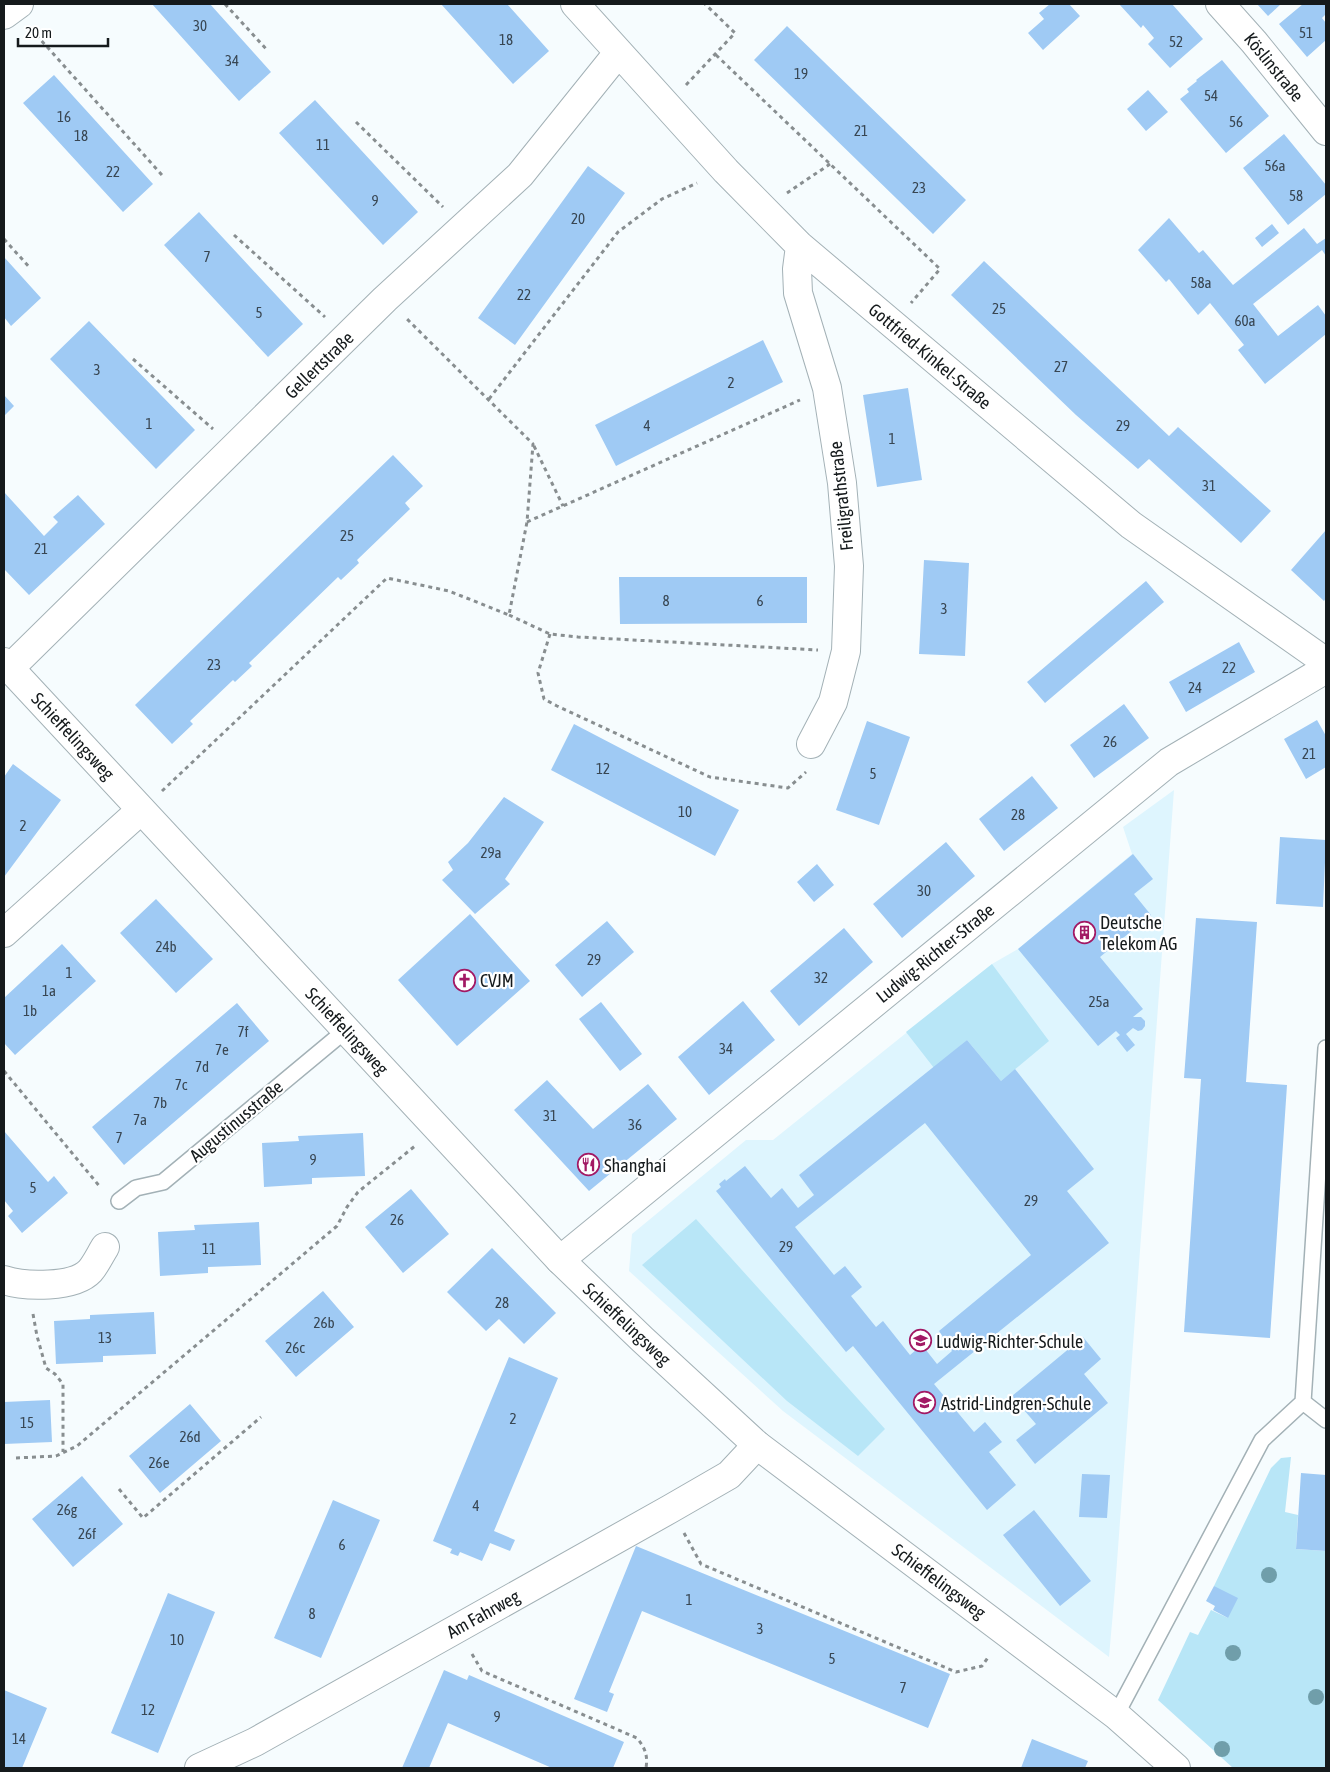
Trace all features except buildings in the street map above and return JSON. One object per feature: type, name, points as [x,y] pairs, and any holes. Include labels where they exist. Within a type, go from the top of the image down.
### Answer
[{"type":"street","name":"Gottfried-Kinkel-Straße","points":[[575,4],[726,171],[800,246],[1131,525],[1326,662]]},
{"type":"street","name":"Köslinstraße","points":[[1220,4],[1254,42],[1326,131]]},
{"type":"street","name":"Gellertstraße","points":[[7,665],[234,448],[385,299],[520,175],[618,53]]},
{"type":"street","name":"Freiligrathstraße","points":[[800,246],[797,269],[798,293],[827,388],[842,483],[849,566],[846,651],[833,702],[811,744]]},
{"type":"street","name":"Schieffelingsweg","points":[[7,665],[560,1260],[642,1339],[758,1445],[1116,1715],[1176,1768]]},
{"type":"street","name":"Ludwig-Richter-Straße","points":[[560,1260],[1169,762],[1326,669]]},
{"type":"street","points":[[4,933],[141,810]]},
{"type":"street","points":[[16,1282],[63,1283],[79,1279],[90,1271],[105,1248]]},
{"type":"street","name":"Am Fahrweg","points":[[199,1768],[255,1742],[670,1510],[729,1475],[758,1445]]},
{"type":"lane","name":"Augustinusstraße","points":[[119,1201],[136,1188],[163,1182],[346,1030]]},
{"type":"lane","points":[[1116,1715],[1262,1440],[1303,1402],[1326,1048]]},
{"type":"lane","points":[[1303,1402],[1326,1420]]},
{"type":"path","points":[[225,4],[268,51]]},
{"type":"path","points":[[666,106],[735,32],[705,4]]},
{"type":"path","points":[[12,9],[162,175]]},
{"type":"path","points":[[716,54],[940,269],[893,324]]},
{"type":"path","points":[[356,122],[463,227]]},
{"type":"path","points":[[763,208],[830,164]]},
{"type":"path","points":[[489,400],[618,232],[662,199],[726,171]]},
{"type":"path","points":[[234,235],[348,337]]},
{"type":"path","points":[[4,239],[30,268]]},
{"type":"path","points":[[385,299],[533,444],[563,506]]},
{"type":"path","points":[[133,360],[234,448]]},
{"type":"path","points":[[527,522],[827,388]]},
{"type":"path","points":[[509,615],[527,522],[533,444]]},
{"type":"path","points":[[141,810],[388,578],[449,591],[550,634],[578,638],[846,651]]},
{"type":"path","points":[[550,634],[538,673],[544,699],[710,777],[788,788],[806,772],[811,744]]},
{"type":"path","points":[[4,1071],[103,1190],[119,1201]]},
{"type":"path","points":[[16,1458],[56,1456],[77,1446],[337,1226],[358,1192],[437,1129]]},
{"type":"path","points":[[16,1282],[37,1336],[46,1368],[56,1374],[63,1384],[63,1452]]},
{"type":"path","points":[[119,1490],[143,1518],[261,1418]]},
{"type":"path","points":[[670,1510],[701,1564],[956,1672],[982,1666],[1004,1630]]},
{"type":"path","points":[[457,1629],[482,1672],[637,1738],[644,1747],[647,1756],[646,1768]]},
{"type":"shaded area","name":"Ludwig-Richter-Schule","points":[[1174,790],[1109,1657],[783,1411],[629,1271],[632,1234],[746,1140],[773,1140],[992,964],[1018,949],[1132,854],[1123,827]]},
{"type":"shaded area","points":[[992,964],[1049,1041],[1001,1081],[967,1040],[934,1068],[906,1032]]},
{"type":"shaded area","points":[[696,1219],[885,1429],[858,1456],[787,1401],[642,1265]]},
{"type":"shaded area","points":[[1291,1457],[1285,1512],[1298,1515],[1296,1549],[1326,1551],[1326,1768],[1233,1768],[1158,1700],[1190,1632],[1198,1635],[1211,1610],[1228,1618],[1214,1586],[1271,1468],[1281,1458]]},
{"type":"place","name":"Deutsche Telekom AG","points":[[1084,932]]},
{"type":"place","name":"CVJM","points":[[464,980]]},
{"type":"place","name":"Shanghai","points":[[588,1165]]},
{"type":"place","name":"Ludwig-Richter-Schule","points":[[920,1341]]},
{"type":"place","name":"Astrid-Lindgren-Schule","points":[[925,1403]]}]
